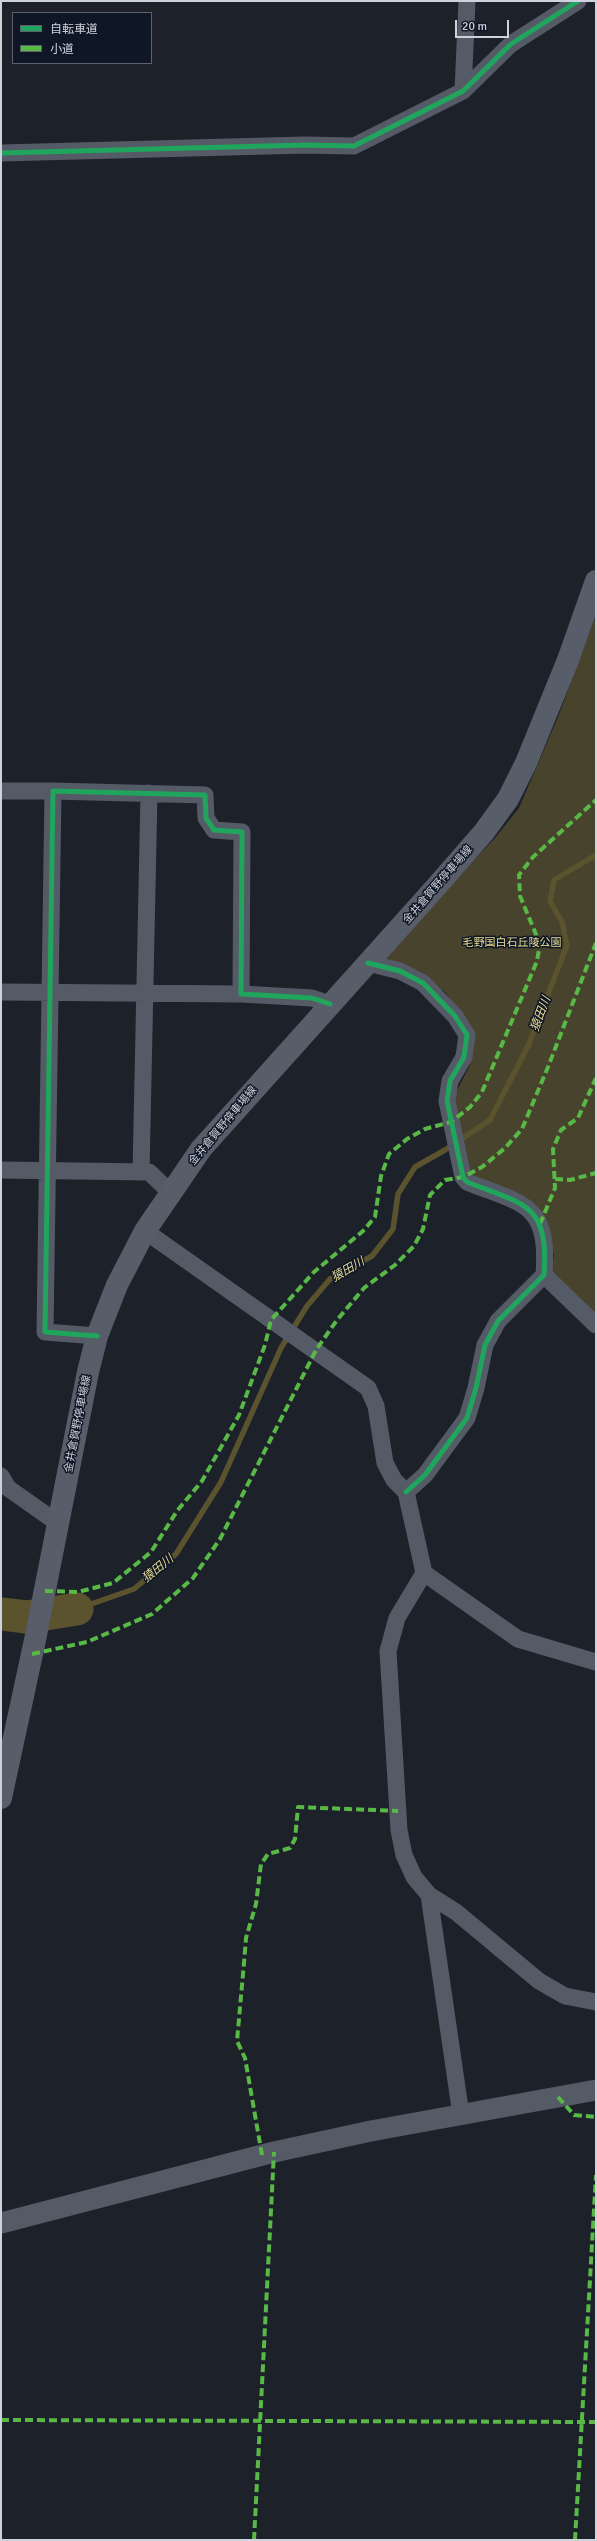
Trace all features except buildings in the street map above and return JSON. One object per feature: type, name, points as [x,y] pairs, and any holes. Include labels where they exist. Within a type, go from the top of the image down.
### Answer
[{"type":"main road","name":"金井倉賀野停車場線","points":[[1,1798],[59,1524],[80,1409],[97,1336],[117,1285],[145,1231],[170,1192],[201,1149],[484,832],[508,799],[526,763],[568,660],[596,581]]},
{"type":"street","points":[[463,91],[466,1]]},
{"type":"street","points":[[1,153],[304,145],[354,146],[463,91],[510,44],[578,1]]},
{"type":"street","points":[[1,791],[205,795],[206,818],[214,830],[242,832],[241,994]]},
{"type":"street","points":[[53,791],[45,1332],[97,1336]]},
{"type":"street","points":[[141,1172],[149,793]]},
{"type":"street","points":[[368,963],[400,971],[423,983],[455,1016],[467,1035],[464,1057],[450,1081],[447,1101],[463,1177],[467,1182],[511,1198],[532,1210],[542,1227],[545,1257],[544,1275],[498,1320],[485,1345],[476,1388],[467,1418],[425,1475],[406,1492]]},
{"type":"street","points":[[1,992],[241,994],[312,998],[330,1004]]},
{"type":"street","points":[[1,1170],[149,1172],[170,1192]]},
{"type":"street","points":[[145,1231],[368,1388],[376,1406],[385,1463],[394,1480],[406,1492],[424,1573],[518,1639],[596,1662]]},
{"type":"street","points":[[544,1275],[596,1325]]},
{"type":"street","points":[[1,1476],[8,1488],[59,1524]]},
{"type":"street","points":[[424,1573],[397,1618],[388,1651],[399,1830],[404,1855],[414,1877],[429,1895],[456,1912],[539,1981],[564,1996],[596,2002]]},
{"type":"street","points":[[429,1895],[461,2116]]},
{"type":"street","points":[[1,2223],[274,2152],[371,2131],[461,2116],[596,2090]]},
{"type":"green space","name":"毛野国白石丘陵公園","points":[[596,614],[596,1318],[550,1275],[554,1256],[546,1224],[466,1175],[451,1102],[470,1065],[475,1033],[445,992],[428,980],[377,961],[495,838],[519,808],[558,717]]},
{"type":"waterway","name":"猿田川","points":[[77,1609],[134,1589],[176,1554],[221,1482],[281,1348],[307,1306],[330,1279],[372,1256],[393,1229],[398,1194],[415,1167],[445,1150],[490,1120],[529,1044],[567,945],[562,922],[550,901],[554,880],[596,855]]},
{"type":"waterway","name":"猿田川","points":[[1,1614],[27,1617],[77,1609]]},
{"type":"marked path","points":[[45,1591],[78,1592],[113,1583],[151,1552],[177,1511],[202,1481],[239,1415],[265,1345],[271,1320],[314,1272],[363,1231],[375,1217],[381,1176],[389,1154],[407,1139],[425,1129],[451,1122],[470,1107],[482,1092],[537,961],[540,944],[520,896],[519,875],[533,857],[596,800]]},
{"type":"marked path","points":[[32,1654],[87,1642],[152,1614],[193,1578],[220,1539],[316,1350],[337,1320],[364,1288],[395,1265],[414,1246],[423,1229],[430,1195],[445,1180],[463,1177],[482,1167],[505,1148],[522,1129],[548,1067],[596,943]]},
{"type":"marked path","points":[[540,1224],[555,1188],[553,1149],[561,1130],[578,1118],[596,1078]]},
{"type":"marked path","points":[[555,1179],[570,1180],[596,1173]]},
{"type":"marked path","points":[[262,2155],[245,2058],[237,2041],[246,1938],[256,1904],[261,1864],[268,1854],[290,1848],[295,1839],[298,1807],[398,1811]]},
{"type":"marked path","points":[[558,2097],[574,2115],[596,2117]]},
{"type":"marked path","points":[[254,2540],[274,2152]]},
{"type":"marked path","points":[[575,2540],[596,2175]]},
{"type":"marked path","points":[[1,2420],[596,2422]]},
{"type":"cycle path","points":[[1,153],[305,145],[354,146],[463,91],[511,44],[578,1]]},
{"type":"cycle path","points":[[97,1336],[45,1332],[53,791],[205,795],[206,818],[214,830],[242,832],[241,994],[312,998],[330,1004]]},
{"type":"cycle path","points":[[368,963],[400,971],[423,983],[455,1016],[467,1035],[464,1057],[450,1081],[447,1101],[463,1177],[467,1182],[504,1196],[529,1210],[537,1220],[542,1233],[545,1251],[544,1275],[498,1321],[485,1345],[476,1388],[467,1418],[425,1475],[406,1492]]}]
